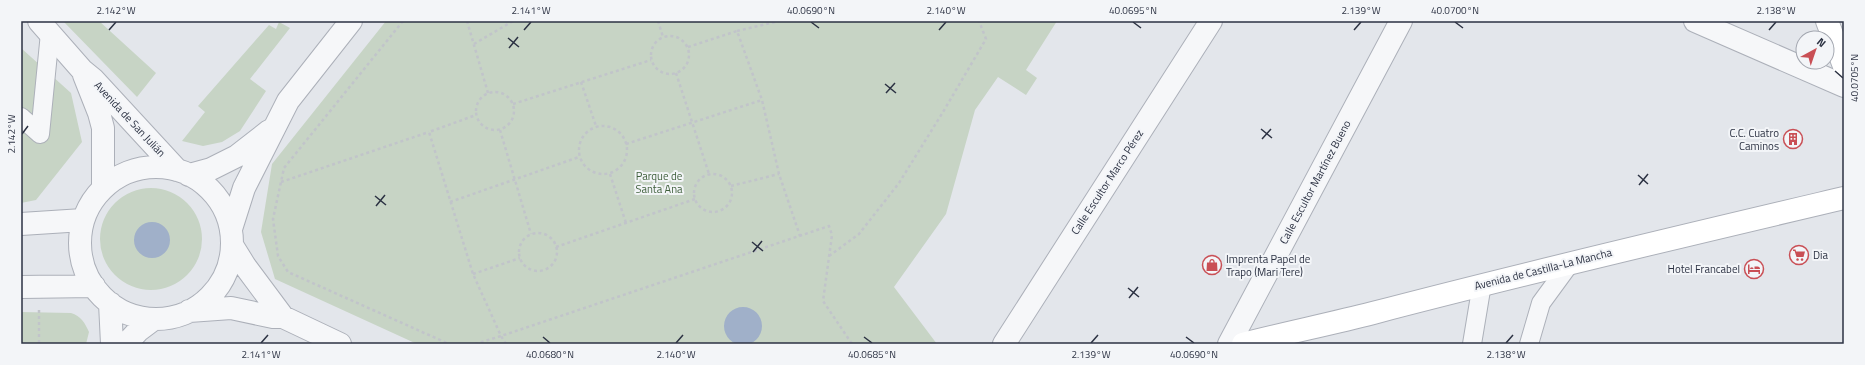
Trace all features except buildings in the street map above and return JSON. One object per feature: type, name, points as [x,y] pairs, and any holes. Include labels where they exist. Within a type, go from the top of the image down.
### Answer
[{"type":"main road","points":[[1826,21],[1844,66]]},
{"type":"main road","name":"Avenida de Castilla-La Mancha","points":[[1243,344],[1275,340],[1482,284],[1844,198]]},
{"type":"street","points":[[283,317],[245,266],[231,237],[221,203],[206,185],[183,172],[161,167],[136,169],[124,173],[103,188],[91,203],[83,220],[80,249],[85,269],[94,286],[110,303],[131,314],[154,319],[178,316],[189,311],[205,300],[219,286],[230,262],[231,237],[244,188],[274,126],[288,101],[351,21]]},
{"type":"street","name":"Calle Escultor Marco Pérez","points":[[1004,344],[1211,21]]},
{"type":"street","name":"Calle Escultor Martínez Bueno","points":[[1228,344],[1401,21]]},
{"type":"street","points":[[1695,21],[1844,86]]},
{"type":"street","points":[[21,117],[40,134],[44,27]]},
{"type":"street","name":"Avenida de San Julián","points":[[44,27],[82,70],[93,79],[183,172]]},
{"type":"street","name":"Avenida de San Julián","points":[[82,70],[99,113],[103,128],[103,188]]},
{"type":"street","points":[[183,172],[211,169],[237,156],[274,126]]},
{"type":"street","points":[[21,224],[83,220]]},
{"type":"street","points":[[1529,344],[1541,303],[1572,262]]},
{"type":"street","points":[[1472,344],[1482,284]]},
{"type":"street","points":[[21,287],[94,286]]},
{"type":"street","points":[[110,303],[112,344]]},
{"type":"street","points":[[189,311],[231,308],[273,317],[283,317],[340,344]]},
{"type":"street","points":[[126,344],[138,331],[154,319]]},
{"type":"path","points":[[403,21],[284,168],[273,219],[278,256],[288,272],[449,344]]},
{"type":"path","points":[[467,21],[488,93]]},
{"type":"path","points":[[474,44],[513,21]]},
{"type":"path","points":[[658,21],[663,37]]},
{"type":"path","points":[[688,47],[738,31],[779,21]]},
{"type":"path","points":[[829,256],[859,234],[899,183],[943,112],[986,38],[979,21]]},
{"type":"path","points":[[738,31],[762,100],[779,174],[800,236]]},
{"type":"path","points":[[670,35],[677,37],[684,41],[688,47],[688,61],[684,67],[676,73],[664,73],[657,69],[652,60],[652,47],[656,40],[663,37],[670,35]]},
{"type":"path","points":[[513,104],[652,60]]},
{"type":"path","points":[[676,73],[709,174]]},
{"type":"path","points":[[581,82],[596,126]]},
{"type":"path","points":[[488,93],[502,93],[513,104],[513,118],[510,124],[500,130],[490,130],[482,126],[476,115],[477,103],[488,93]]},
{"type":"path","points":[[626,144],[762,100]]},
{"type":"path","points":[[281,182],[476,115]]},
{"type":"path","points":[[596,126],[606,126],[615,129],[622,135],[626,144],[627,153],[624,162],[618,169],[610,174],[601,175],[591,172],[583,166],[579,157],[578,147],[581,137],[588,130],[596,126]]},
{"type":"path","points":[[500,130],[531,234]]},
{"type":"path","points":[[429,132],[473,274],[506,344]]},
{"type":"path","points":[[450,202],[579,157]]},
{"type":"path","points":[[610,174],[626,223]]},
{"type":"path","points":[[709,174],[720,175],[727,179],[731,186],[731,200],[722,210],[708,212],[700,208],[695,199],[695,185],[700,179],[709,174]]},
{"type":"path","points":[[731,186],[779,174]]},
{"type":"path","points":[[556,247],[695,199]]},
{"type":"path","points":[[475,344],[829,226],[832,235],[823,300],[852,344]]},
{"type":"path","points":[[539,232],[546,234],[552,238],[556,247],[556,258],[553,264],[542,271],[533,270],[526,266],[520,258],[519,252],[521,244],[525,238],[531,234],[539,232]]},
{"type":"path","points":[[473,274],[520,258]]},
{"type":"green space","points":[[63,21],[99,21],[156,73],[137,97]]},
{"type":"green space","name":"Parque de Santa Ana","points":[[386,21],[1057,21],[1026,70],[1037,78],[1026,95],[998,77],[975,110],[946,214],[894,287],[937,344],[417,344],[275,279],[261,232],[272,164]]},
{"type":"green space","points":[[279,22],[290,28],[250,79],[266,91],[240,131],[222,142],[203,146],[182,141],[205,112],[198,106],[269,25],[276,29]]},
{"type":"green space","points":[[21,48],[71,93],[82,142],[36,200],[21,203]]},
{"type":"green space","points":[[151,188],[170,192],[187,203],[198,220],[202,239],[198,258],[187,275],[170,286],[151,290],[132,286],[115,275],[104,258],[100,239],[104,220],[115,203],[132,192]]},
{"type":"green space","points":[[21,312],[74,314],[82,320],[89,332],[86,344],[21,344]]},
{"type":"water","points":[[152,222],[162,225],[167,230],[170,240],[167,250],[162,255],[152,258],[142,255],[137,250],[134,240],[137,230],[142,225]]},
{"type":"water","points":[[739,307],[747,307],[757,312],[761,319],[761,333],[757,340],[747,345],[739,345],[729,340],[727,337],[724,330],[724,322],[729,312],[732,310]]},
{"type":"place","name":"C.C. Cuatro Caminos","points":[[1793,139]]},
{"type":"place","name":"Dia","points":[[1799,255]]},
{"type":"place","name":"Imprenta Papel de Trapo (Mari Tere)","points":[[1212,265]]},
{"type":"place","name":"Hotel Francabel","points":[[1754,269]]}]
